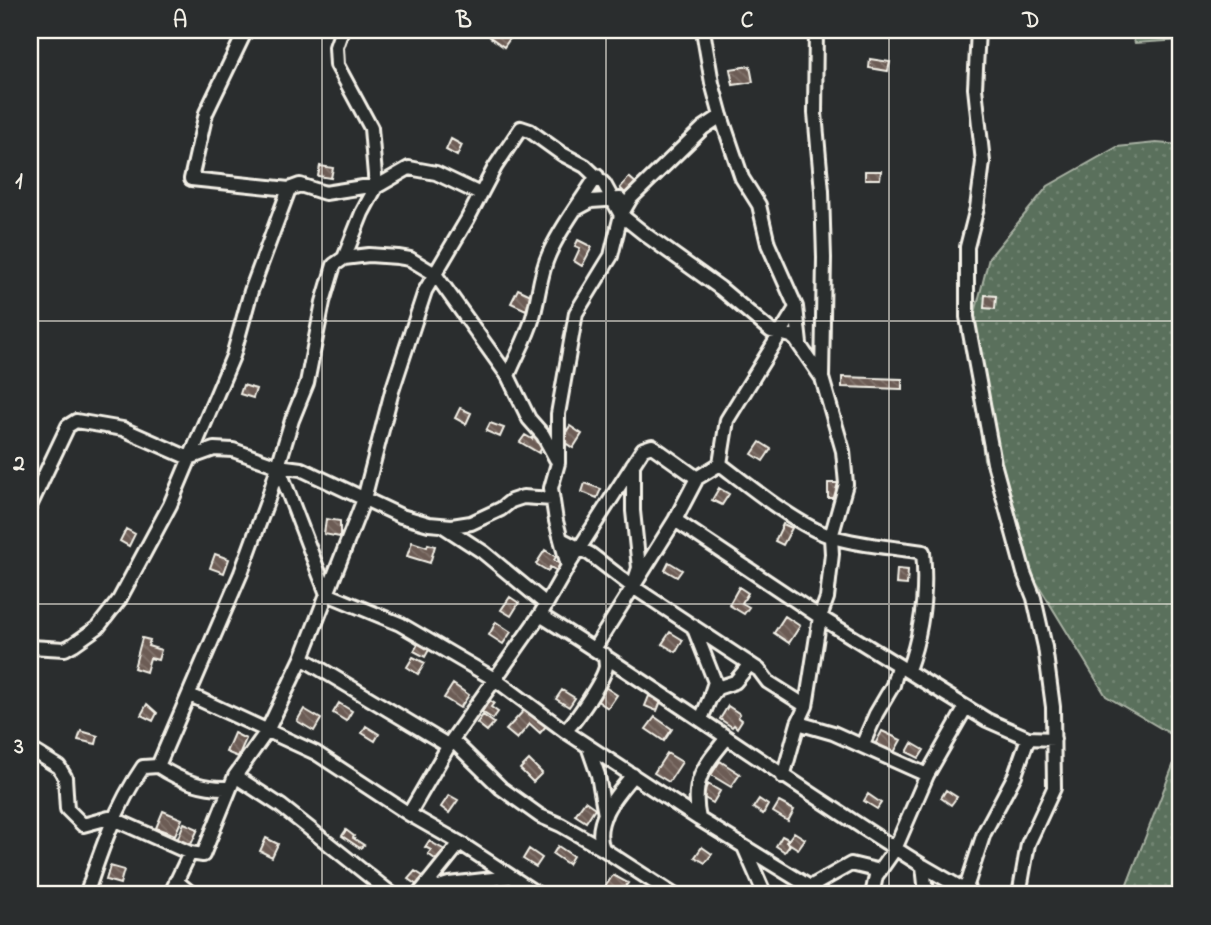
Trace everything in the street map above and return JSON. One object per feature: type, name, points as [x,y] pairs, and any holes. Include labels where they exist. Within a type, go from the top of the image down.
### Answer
[{"type":"street","points":[[246,30],[206,113],[191,179],[289,189],[300,185],[325,193],[376,187],[409,168],[436,173],[480,194]]},
{"type":"street","points":[[342,30],[336,47],[337,65],[371,128],[376,187],[344,258]]},
{"type":"street","points":[[703,30],[721,116],[742,178],[759,205],[768,244],[796,307],[801,346]]},
{"type":"street","points":[[783,777],[806,706],[820,617],[827,598],[832,554],[831,537],[846,484],[843,451],[822,378],[824,258],[822,191],[815,113],[816,30]]},
{"type":"street","points":[[978,30],[975,88],[983,162],[977,208],[967,247],[967,317],[994,463],[1024,573],[1034,598],[1045,647],[1051,677],[1054,739],[1054,788],[1028,844],[1019,895]]},
{"type":"street","points":[[568,566],[551,488],[558,463],[558,414],[576,313],[611,256],[621,215],[631,198],[691,139],[721,116]]},
{"type":"street","points":[[30,749],[59,767],[65,777],[67,809],[78,822],[88,825],[114,819],[190,853],[199,856],[206,850],[233,782],[267,731],[302,658],[365,499],[392,391],[425,291],[521,128],[530,131],[597,176],[621,215],[660,246],[720,288],[771,331],[791,336],[801,346],[822,378]]},
{"type":"street","points":[[508,376],[532,320],[547,257],[559,233],[597,176]]},
{"type":"street","points":[[30,647],[65,649],[98,627],[119,600],[170,505],[233,355],[251,291],[289,189]]},
{"type":"street","points":[[578,208],[591,201],[631,198]]},
{"type":"street","points":[[158,765],[242,573],[292,420],[307,383],[323,302],[334,265],[344,258],[369,255],[398,257],[410,259],[435,274],[508,376],[528,419],[543,435],[558,463]]},
{"type":"street","points":[[600,652],[633,587],[676,520],[697,478],[720,464],[727,419],[796,307]]},
{"type":"street","points":[[30,506],[68,426],[76,421],[123,429],[189,458],[214,449],[233,450],[278,466],[301,469],[401,516],[429,524],[471,523],[523,497],[552,499]]},
{"type":"street","points":[[409,814],[451,743],[543,610],[643,449],[652,446],[697,478]]},
{"type":"street","points":[[633,464],[633,511],[639,568],[633,587]]},
{"type":"street","points":[[720,464],[764,497],[831,537],[877,547],[923,552],[924,609],[918,642],[876,714],[862,746]]},
{"type":"street","points":[[278,466],[327,594],[400,624],[496,680],[565,732],[744,846],[805,891],[824,895]]},
{"type":"street","points":[[676,520],[820,617],[987,720],[1028,738],[1054,739]]},
{"type":"street","points":[[442,525],[483,552],[543,610],[600,652],[783,777],[969,893],[984,834],[1015,775],[1028,738]]},
{"type":"street","points":[[561,538],[580,548],[633,587],[759,670],[768,682],[806,706]]},
{"type":"street","points":[[693,626],[715,682],[701,719]]},
{"type":"street","points":[[565,732],[586,705],[606,666],[600,652]]},
{"type":"street","points":[[302,658],[451,743],[501,788],[540,816],[603,849],[674,895]]},
{"type":"street","points":[[710,698],[718,688],[735,682],[750,664]]},
{"type":"street","points":[[190,695],[316,753],[539,895]]},
{"type":"street","points":[[872,895],[871,891],[880,871],[895,849],[927,775],[966,707]]},
{"type":"street","points":[[799,723],[862,746],[927,775]]},
{"type":"street","points":[[699,819],[695,799],[700,776],[726,738]]},
{"type":"street","points":[[588,746],[598,775],[605,815]]},
{"type":"street","points":[[86,895],[122,800],[144,767],[158,765],[192,784],[209,789],[233,782],[281,806],[393,895]]},
{"type":"street","points":[[603,849],[598,837],[605,815],[632,775]]},
{"type":"street","points":[[419,894],[460,843]]},
{"type":"street","points":[[744,846],[765,895]]},
{"type":"street","points":[[170,895],[190,853]]},
{"type":"street","points":[[805,891],[851,864],[880,871]]},
{"type":"street","points":[[923,866],[925,884],[930,895]]},
{"type":"street","points":[[419,894],[449,884],[511,877]]},
{"type":"street","points":[[176,881],[193,895]]},
{"type":"green space","points":[[1130,30],[1181,30],[1181,40],[1135,43]]},
{"type":"green space","points":[[1156,143],[1181,145],[1181,740],[1106,696],[1020,555],[984,459],[970,333],[989,258],[1048,186],[1117,147]]},
{"type":"green space","points":[[1181,745],[1181,895],[1123,895]]},
{"type":"building","points":[[495,30],[506,30],[513,34],[504,47],[490,37]]},
{"type":"building","points":[[870,59],[890,62],[888,71],[869,68]]},
{"type":"building","points":[[750,66],[753,82],[733,85],[730,69]]},
{"type":"building","points":[[451,139],[462,145],[457,156],[446,150]]},
{"type":"building","points":[[320,166],[333,168],[331,178],[318,176]]},
{"type":"building","points":[[865,171],[881,171],[880,179],[865,179]]},
{"type":"building","points":[[629,177],[637,184],[627,195],[620,188]]},
{"type":"building","points":[[578,240],[592,247],[582,266],[574,261],[580,248],[575,246]]},
{"type":"building","points":[[518,289],[533,296],[526,310],[511,303]]},
{"type":"building","points":[[985,295],[996,296],[995,309],[984,308]]},
{"type":"building","points":[[842,377],[902,379],[902,389],[842,387]]},
{"type":"building","points":[[243,385],[256,389],[253,398],[240,394]]},
{"type":"building","points":[[460,408],[471,413],[466,424],[455,418]]},
{"type":"building","points":[[490,423],[504,428],[500,437],[486,431]]},
{"type":"building","points":[[570,426],[582,434],[573,448],[561,440]]},
{"type":"building","points":[[525,435],[540,439],[538,443],[543,445],[539,453],[520,442]]},
{"type":"building","points":[[760,442],[771,449],[763,461],[752,454]]},
{"type":"building","points":[[585,483],[601,489],[597,498],[582,492]]},
{"type":"building","points":[[828,483],[842,483],[842,487],[838,487],[842,498],[828,498]]},
{"type":"building","points":[[719,488],[729,494],[722,505],[712,500]]},
{"type":"building","points":[[326,519],[340,521],[340,537],[324,534]]},
{"type":"building","points":[[783,524],[792,528],[783,545],[775,541]]},
{"type":"building","points":[[126,529],[135,534],[129,546],[120,541]]},
{"type":"building","points":[[412,542],[427,547],[428,544],[435,546],[430,563],[407,556]]},
{"type":"building","points":[[545,550],[556,557],[554,560],[561,565],[557,571],[550,567],[548,571],[536,564]]},
{"type":"building","points":[[215,554],[229,559],[224,573],[210,568]]},
{"type":"building","points":[[669,562],[682,570],[677,577],[665,570]]},
{"type":"building","points":[[897,569],[908,570],[907,585],[896,584]]},
{"type":"building","points":[[739,587],[748,593],[742,603],[749,607],[744,614],[729,605]]},
{"type":"building","points":[[510,597],[519,603],[511,616],[501,610]]},
{"type":"building","points":[[785,616],[800,626],[789,643],[774,633]]},
{"type":"building","points":[[496,622],[511,632],[503,644],[489,635]]},
{"type":"building","points":[[670,632],[683,640],[676,652],[662,644]]},
{"type":"building","points":[[142,638],[150,640],[148,646],[161,650],[158,660],[150,658],[146,672],[134,668]]},
{"type":"building","points":[[419,642],[430,648],[425,657],[414,651]]},
{"type":"building","points":[[413,657],[425,663],[418,674],[407,667]]},
{"type":"building","points":[[453,684],[469,695],[460,708],[444,698]]},
{"type":"building","points":[[602,685],[617,695],[608,708],[593,698]]},
{"type":"building","points":[[562,690],[575,698],[569,707],[556,699]]},
{"type":"building","points":[[649,696],[661,701],[657,711],[645,706]]},
{"type":"building","points":[[489,700],[494,703],[491,707],[498,712],[493,719],[482,712]]},
{"type":"building","points":[[339,703],[352,711],[346,721],[333,713]]},
{"type":"building","points":[[147,704],[157,713],[153,721],[141,715]]},
{"type":"building","points":[[728,706],[740,714],[738,717],[742,720],[737,728],[720,719]]},
{"type":"building","points":[[526,708],[546,726],[540,733],[530,724],[517,739],[506,730]]},
{"type":"building","points":[[304,709],[321,719],[314,731],[297,721]]},
{"type":"building","points":[[483,715],[494,723],[487,731],[477,723]]},
{"type":"building","points":[[655,717],[672,729],[664,741],[646,729]]},
{"type":"building","points":[[366,726],[379,734],[375,741],[362,733]]},
{"type":"building","points":[[81,731],[98,736],[96,744],[78,740]]},
{"type":"building","points":[[882,731],[901,740],[892,756],[874,746]]},
{"type":"building","points":[[234,733],[246,739],[238,757],[226,752]]},
{"type":"building","points":[[912,743],[924,750],[919,758],[907,752]]},
{"type":"building","points":[[667,753],[682,762],[669,782],[654,773]]},
{"type":"building","points":[[529,760],[542,773],[533,782],[520,769]]},
{"type":"building","points":[[720,761],[740,774],[731,787],[711,775]]},
{"type":"building","points":[[708,784],[720,791],[713,803],[701,796]]},
{"type":"building","points":[[946,790],[957,797],[951,805],[941,798]]},
{"type":"building","points":[[868,794],[881,803],[877,809],[864,801]]},
{"type":"building","points":[[449,795],[458,800],[449,813],[441,807]]},
{"type":"building","points":[[759,799],[768,805],[763,814],[753,808]]},
{"type":"building","points":[[585,801],[595,808],[586,822],[575,815]]},
{"type":"building","points":[[779,802],[794,810],[788,821],[773,812]]},
{"type":"building","points":[[163,811],[182,819],[175,835],[156,828]]},
{"type":"building","points":[[184,823],[198,829],[189,849],[176,843]]},
{"type":"building","points":[[346,830],[364,845],[360,848],[342,836]]},
{"type":"building","points":[[794,832],[805,839],[798,849],[787,842]]},
{"type":"building","points":[[782,836],[788,839],[786,842],[790,845],[785,852],[776,846]]},
{"type":"building","points":[[266,838],[278,844],[272,857],[260,851]]},
{"type":"building","points":[[429,841],[445,850],[438,861],[428,854],[431,850],[425,847]]},
{"type":"building","points":[[558,846],[573,856],[568,864],[553,854]]},
{"type":"building","points":[[702,847],[712,854],[705,863],[695,857]]},
{"type":"building","points":[[529,849],[542,858],[536,867],[523,859]]},
{"type":"building","points":[[110,866],[124,870],[120,884],[106,880]]},
{"type":"building","points":[[415,871],[426,878],[420,887],[408,879]]},
{"type":"building","points":[[613,875],[628,883],[619,895],[603,890]]}]
